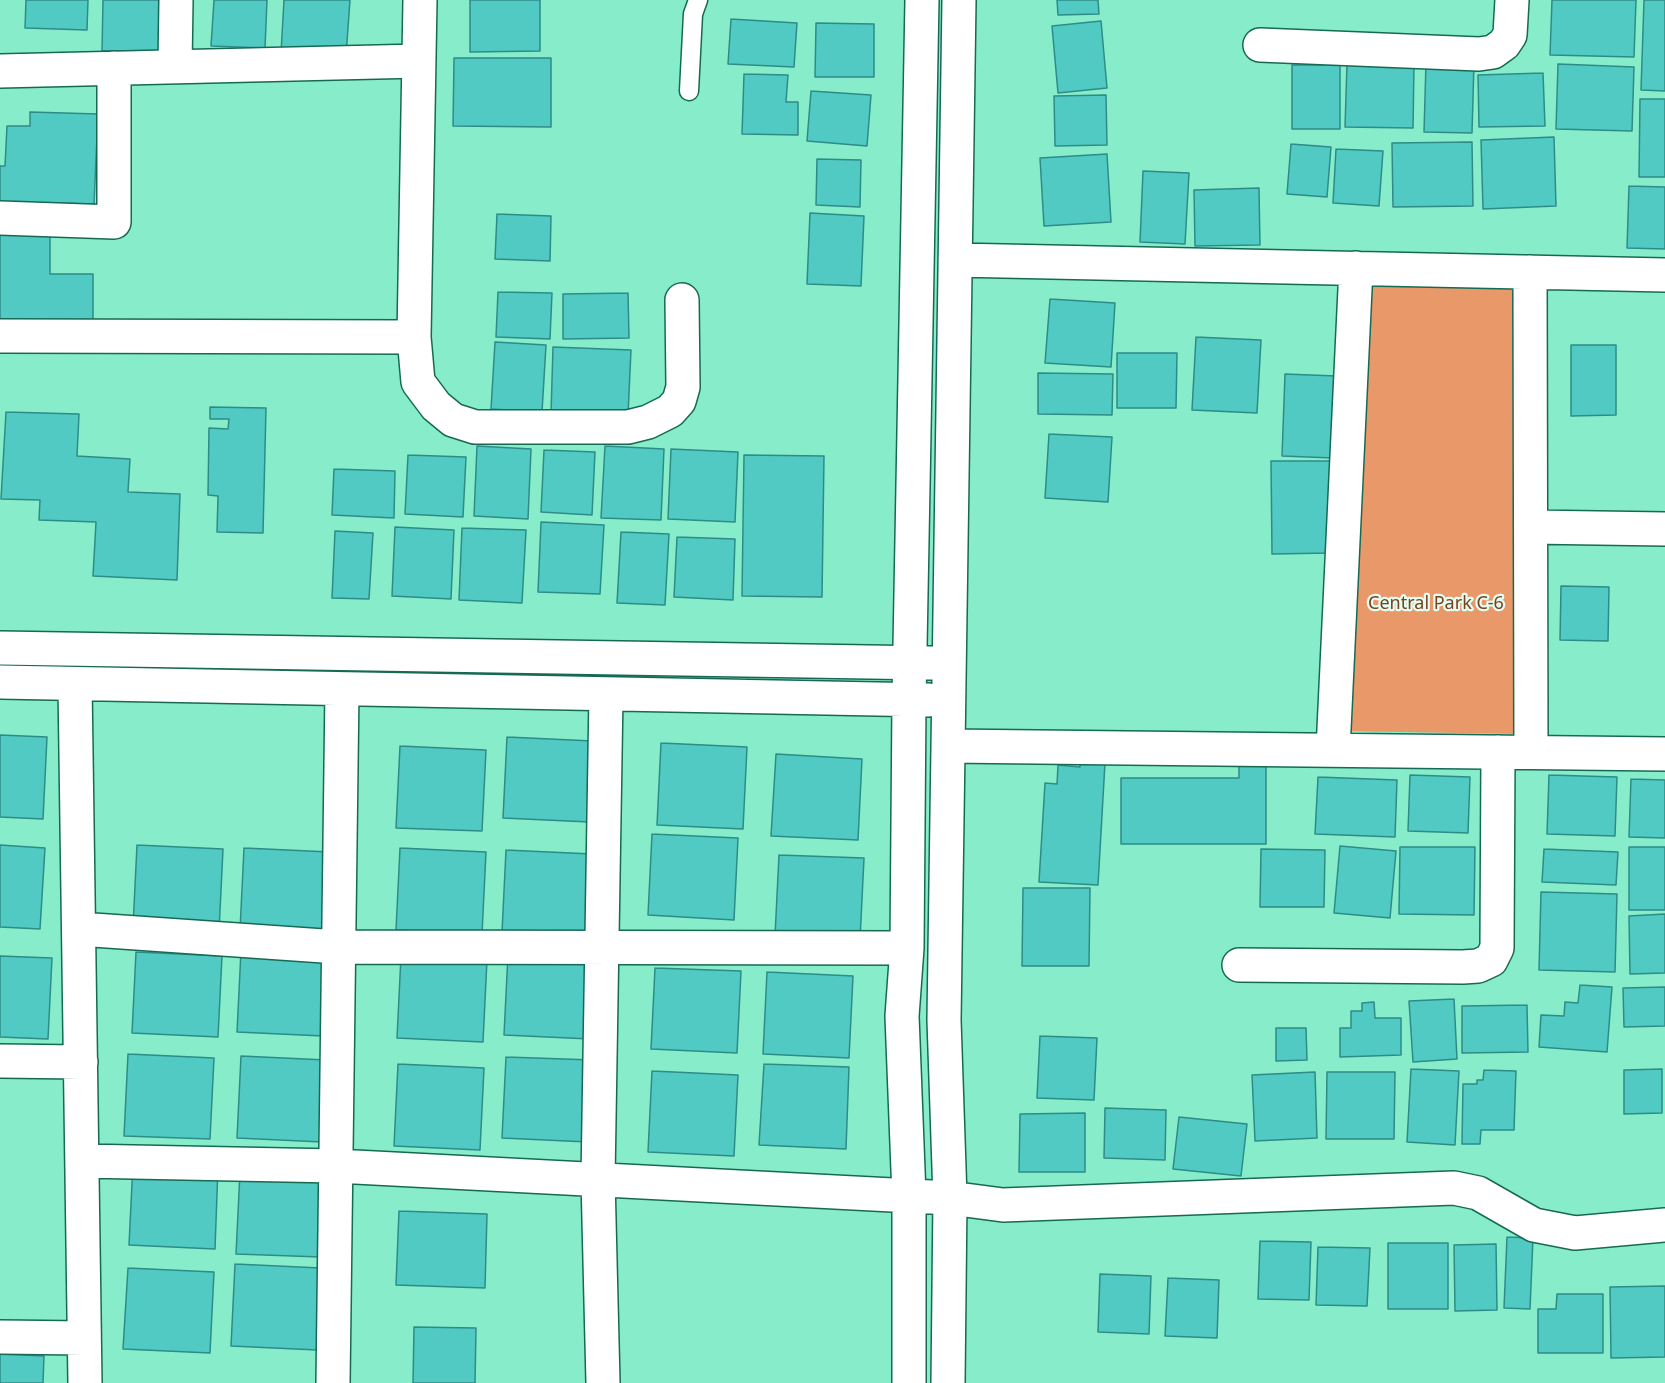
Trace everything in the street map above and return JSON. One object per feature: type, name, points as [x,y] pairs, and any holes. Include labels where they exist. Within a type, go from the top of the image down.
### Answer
[{"type":"street","points":[[175,66],[176,0]]},
{"type":"street","points":[[420,0],[414,338],[418,382],[436,406],[453,420],[475,427],[628,427],[655,418],[670,411],[679,401],[683,387],[682,300]]},
{"type":"street","points":[[909,1383],[909,1196],[902,1016],[907,948],[909,663],[922,0]]},
{"type":"street","points":[[948,1383],[950,1198],[944,1020],[959,0]]},
{"type":"street","points":[[1260,45],[1479,54],[1493,52],[1504,44],[1510,35],[1512,0]]},
{"type":"street","points":[[0,71],[419,61]]},
{"type":"street","points":[[0,219],[114,222],[114,68]]},
{"type":"street","points":[[956,260],[1665,274]]},
{"type":"street","points":[[1333,750],[1356,268]]},
{"type":"street","points":[[1530,272],[1531,752]]},
{"type":"street","points":[[0,336],[414,338]]},
{"type":"street","points":[[1531,527],[1665,530]]},
{"type":"street","points":[[0,648],[949,663]]},
{"type":"street","points":[[0,682],[949,700]]},
{"type":"street","points":[[75,684],[85,1383]]},
{"type":"street","points":[[333,1383],[342,689]]},
{"type":"street","points":[[603,1383],[598,1179],[606,695]]},
{"type":"street","points":[[948,746],[1665,754]]},
{"type":"street","points":[[1239,965],[1463,967],[1478,966],[1491,960],[1497,948],[1498,752]]},
{"type":"street","points":[[79,929],[338,947],[907,948]]},
{"type":"street","points":[[0,1060],[81,1062]]},
{"type":"street","points":[[82,1161],[336,1166],[950,1198],[1003,1205],[1454,1188],[1478,1193],[1534,1225],[1575,1233],[1665,1225]]},
{"type":"street","points":[[0,1337],[84,1338]]},
{"type":"lane","points":[[689,91],[693,14],[698,0]]},
{"type":"green space","name":"Central Park C-6","points":[[1356,268],[1530,272],[1526,734],[1339,731]]},
{"type":"building","points":[[26,0],[88,0],[87,30],[25,28]]},
{"type":"building","points":[[103,0],[165,0],[165,51],[102,51]]},
{"type":"building","points":[[214,0],[267,0],[265,48],[211,46]]},
{"type":"building","points":[[284,0],[350,0],[346,56],[281,53]]},
{"type":"building","points":[[470,0],[540,0],[540,51],[470,52]]},
{"type":"building","points":[[1057,0],[1098,0],[1099,14],[1058,15]]},
{"type":"building","points":[[1552,0],[1636,0],[1634,57],[1550,55]]},
{"type":"building","points":[[1644,0],[1665,0],[1665,91],[1641,90]]},
{"type":"building","points":[[731,19],[797,23],[794,67],[728,64]]},
{"type":"building","points":[[1101,21],[1107,88],[1058,93],[1052,26]]},
{"type":"building","points":[[816,23],[874,24],[874,77],[815,77]]},
{"type":"building","points":[[454,58],[551,58],[551,127],[453,126]]},
{"type":"building","points":[[1426,62],[1474,63],[1472,133],[1424,132]]},
{"type":"building","points":[[1347,64],[1414,65],[1413,128],[1345,127]]},
{"type":"building","points":[[1558,64],[1634,67],[1632,131],[1556,129]]},
{"type":"building","points":[[1292,65],[1340,65],[1340,129],[1292,129]]},
{"type":"building","points":[[1543,73],[1545,126],[1479,127],[1478,75]]},
{"type":"building","points":[[744,74],[788,75],[786,102],[798,102],[798,135],[742,134]]},
{"type":"building","points":[[811,91],[871,95],[867,146],[807,141]]},
{"type":"building","points":[[1106,95],[1107,145],[1055,146],[1054,96]]},
{"type":"building","points":[[1640,99],[1665,99],[1665,177],[1639,177]]},
{"type":"building","points":[[30,112],[98,114],[94,204],[0,202],[0,166],[5,166],[7,126],[30,126]]},
{"type":"building","points":[[1554,137],[1556,206],[1483,209],[1481,140]]},
{"type":"building","points":[[1472,142],[1473,206],[1393,207],[1392,143]]},
{"type":"building","points":[[1291,144],[1331,147],[1327,197],[1287,194]]},
{"type":"building","points":[[1336,149],[1383,151],[1379,206],[1333,203]]},
{"type":"building","points":[[1107,154],[1111,222],[1044,226],[1040,158]]},
{"type":"building","points":[[817,159],[861,160],[860,207],[816,205]]},
{"type":"building","points":[[1143,171],[1189,173],[1185,244],[1140,242]]},
{"type":"building","points":[[1629,186],[1665,187],[1665,249],[1627,248]]},
{"type":"building","points":[[1259,188],[1260,245],[1195,246],[1194,190]]},
{"type":"building","points":[[810,213],[864,216],[861,286],[807,284]]},
{"type":"building","points":[[497,214],[551,216],[550,261],[495,259]]},
{"type":"building","points":[[0,233],[50,233],[50,274],[93,274],[93,330],[0,330]]},
{"type":"building","points":[[498,292],[552,293],[550,339],[496,337]]},
{"type":"building","points":[[628,293],[629,338],[563,339],[563,294]]},
{"type":"building","points":[[1050,299],[1115,303],[1111,367],[1045,363]]},
{"type":"building","points":[[1196,337],[1261,340],[1257,413],[1192,410]]},
{"type":"building","points":[[495,342],[546,345],[542,412],[491,409]]},
{"type":"building","points":[[1571,345],[1616,345],[1616,415],[1571,416]]},
{"type":"building","points":[[553,347],[631,350],[628,415],[551,413]]},
{"type":"building","points":[[1117,353],[1177,353],[1176,408],[1117,408]]},
{"type":"building","points":[[1038,373],[1113,374],[1112,415],[1038,414]]},
{"type":"building","points":[[1285,374],[1336,376],[1333,458],[1282,456]]},
{"type":"building","points":[[210,407],[266,408],[263,533],[217,532],[218,496],[208,495],[209,428],[228,429],[229,419],[210,419]]},
{"type":"building","points":[[6,412],[79,414],[77,456],[130,459],[128,492],[180,494],[177,580],[93,576],[96,522],[39,520],[40,500],[1,499]]},
{"type":"building","points":[[1049,434],[1112,437],[1108,502],[1045,498]]},
{"type":"building","points":[[477,446],[531,449],[528,519],[474,516]]},
{"type":"building","points":[[605,446],[664,449],[661,520],[601,518]]},
{"type":"building","points":[[671,449],[738,452],[735,522],[668,519]]},
{"type":"building","points":[[544,450],[595,452],[592,515],[541,512]]},
{"type":"building","points":[[408,455],[466,457],[463,517],[405,514]]},
{"type":"building","points":[[744,455],[824,456],[822,597],[742,596]]},
{"type":"building","points":[[1271,461],[1330,461],[1330,553],[1272,554]]},
{"type":"building","points":[[334,469],[395,471],[394,518],[332,515]]},
{"type":"building","points":[[541,522],[604,525],[600,594],[538,592]]},
{"type":"building","points":[[395,527],[454,530],[451,599],[392,596]]},
{"type":"building","points":[[462,528],[526,530],[522,603],[459,600]]},
{"type":"building","points":[[335,531],[373,533],[369,599],[332,598]]},
{"type":"building","points":[[621,532],[669,534],[665,605],[617,603]]},
{"type":"building","points":[[677,537],[735,539],[733,600],[674,597]]},
{"type":"building","points":[[1561,586],[1609,587],[1608,641],[1560,640]]},
{"type":"building","points":[[0,735],[47,737],[43,819],[0,817]]},
{"type":"building","points":[[507,737],[593,741],[589,822],[503,818]]},
{"type":"building","points":[[661,743],[747,747],[743,829],[657,825]]},
{"type":"building","points":[[400,746],[486,750],[482,831],[396,828]]},
{"type":"building","points":[[776,754],[862,759],[858,840],[771,836]]},
{"type":"building","points":[[1080,761],[1105,763],[1098,885],[1039,882],[1045,783],[1057,784],[1058,765],[1080,767]]},
{"type":"building","points":[[1239,762],[1266,762],[1266,844],[1121,844],[1121,778],[1239,778]]},
{"type":"building","points":[[1410,775],[1470,777],[1468,833],[1408,831]]},
{"type":"building","points":[[1549,775],[1617,777],[1615,836],[1547,834]]},
{"type":"building","points":[[1318,777],[1397,780],[1395,837],[1315,834]]},
{"type":"building","points":[[1631,779],[1665,780],[1665,838],[1629,837]]},
{"type":"building","points":[[652,834],[738,838],[734,920],[648,915]]},
{"type":"building","points":[[0,845],[45,848],[40,929],[0,927]]},
{"type":"building","points":[[137,845],[223,849],[219,931],[133,927]]},
{"type":"building","points":[[1340,846],[1396,851],[1390,918],[1334,913]]},
{"type":"building","points":[[1400,847],[1475,847],[1474,915],[1399,914]]},
{"type":"building","points":[[1629,847],[1665,847],[1665,910],[1629,910]]},
{"type":"building","points":[[244,848],[330,852],[326,934],[240,930]]},
{"type":"building","points":[[400,848],[486,852],[482,934],[396,930]]},
{"type":"building","points":[[1261,849],[1325,850],[1324,907],[1260,907]]},
{"type":"building","points":[[1544,849],[1618,852],[1616,885],[1542,882]]},
{"type":"building","points":[[506,850],[592,854],[588,936],[502,932]]},
{"type":"building","points":[[779,855],[864,858],[860,940],[775,936]]},
{"type":"building","points":[[1023,888],[1090,888],[1089,966],[1022,966]]},
{"type":"building","points":[[1541,892],[1617,894],[1615,972],[1539,970]]},
{"type":"building","points":[[1665,914],[1665,973],[1630,974],[1629,916]]},
{"type":"building","points":[[241,951],[327,955],[323,1036],[237,1032]]},
{"type":"building","points":[[136,952],[222,956],[218,1037],[132,1033]]},
{"type":"building","points":[[508,954],[594,957],[590,1039],[504,1035]]},
{"type":"building","points":[[0,956],[52,958],[48,1039],[0,1037]]},
{"type":"building","points":[[401,956],[487,960],[483,1042],[397,1038]]},
{"type":"building","points":[[655,968],[741,971],[737,1053],[651,1049]]},
{"type":"building","points":[[767,972],[853,976],[849,1058],[763,1054]]},
{"type":"building","points":[[1580,985],[1612,987],[1607,1052],[1539,1047],[1541,1015],[1564,1016],[1565,1002],[1578,1003]]},
{"type":"building","points":[[1665,987],[1665,1026],[1624,1027],[1623,988]]},
{"type":"building","points":[[1454,999],[1457,1059],[1413,1062],[1409,1001]]},
{"type":"building","points":[[1374,1002],[1375,1018],[1401,1018],[1401,1055],[1340,1057],[1340,1028],[1351,1028],[1351,1011],[1362,1011],[1362,1003]]},
{"type":"building","points":[[1527,1005],[1528,1052],[1462,1053],[1462,1006]]},
{"type":"building","points":[[1276,1028],[1306,1028],[1307,1060],[1276,1061]]},
{"type":"building","points":[[1040,1036],[1097,1038],[1094,1100],[1037,1098]]},
{"type":"building","points":[[128,1054],[214,1058],[210,1139],[124,1136]]},
{"type":"building","points":[[241,1056],[326,1060],[322,1142],[237,1138]]},
{"type":"building","points":[[506,1057],[593,1060],[588,1142],[502,1138]]},
{"type":"building","points":[[398,1064],[484,1068],[480,1150],[394,1146]]},
{"type":"building","points":[[764,1064],[849,1067],[846,1149],[759,1145]]},
{"type":"building","points":[[1411,1069],[1459,1071],[1455,1145],[1407,1142]]},
{"type":"building","points":[[1662,1069],[1662,1113],[1624,1114],[1624,1070]]},
{"type":"building","points":[[1484,1070],[1516,1071],[1514,1130],[1481,1130],[1480,1144],[1462,1144],[1463,1084],[1477,1084],[1477,1080],[1483,1080]]},
{"type":"building","points":[[652,1071],[738,1075],[734,1156],[648,1152]]},
{"type":"building","points":[[1315,1072],[1317,1138],[1255,1141],[1252,1075]]},
{"type":"building","points":[[1327,1072],[1395,1072],[1394,1139],[1326,1139]]},
{"type":"building","points":[[1105,1108],[1166,1110],[1165,1160],[1104,1158]]},
{"type":"building","points":[[1085,1113],[1085,1172],[1019,1172],[1020,1114]]},
{"type":"building","points":[[1179,1117],[1247,1124],[1241,1176],[1173,1169]]},
{"type":"building","points":[[133,1163],[218,1167],[215,1249],[129,1245]]},
{"type":"building","points":[[240,1172],[325,1176],[321,1257],[236,1254]]},
{"type":"building","points":[[399,1211],[487,1214],[485,1288],[396,1285]]},
{"type":"building","points":[[1507,1237],[1533,1238],[1530,1309],[1504,1308]]},
{"type":"building","points":[[1260,1241],[1311,1242],[1309,1300],[1258,1299]]},
{"type":"building","points":[[1388,1243],[1448,1243],[1448,1309],[1388,1309]]},
{"type":"building","points":[[1496,1244],[1497,1310],[1455,1311],[1454,1245]]},
{"type":"building","points":[[1318,1247],[1370,1248],[1367,1306],[1316,1305]]},
{"type":"building","points":[[235,1264],[321,1268],[317,1350],[231,1346]]},
{"type":"building","points":[[128,1268],[214,1272],[210,1353],[123,1349]]},
{"type":"building","points":[[1100,1274],[1151,1276],[1149,1334],[1098,1332]]},
{"type":"building","points":[[1168,1278],[1219,1280],[1217,1338],[1165,1336]]},
{"type":"building","points":[[1665,1286],[1665,1357],[1611,1358],[1610,1287]]},
{"type":"building","points":[[1557,1294],[1603,1294],[1603,1353],[1538,1353],[1538,1309],[1556,1309]]},
{"type":"building","points":[[414,1327],[476,1328],[475,1383],[413,1383]]},
{"type":"building","points":[[0,1354],[44,1356],[43,1383],[0,1383]]}]
